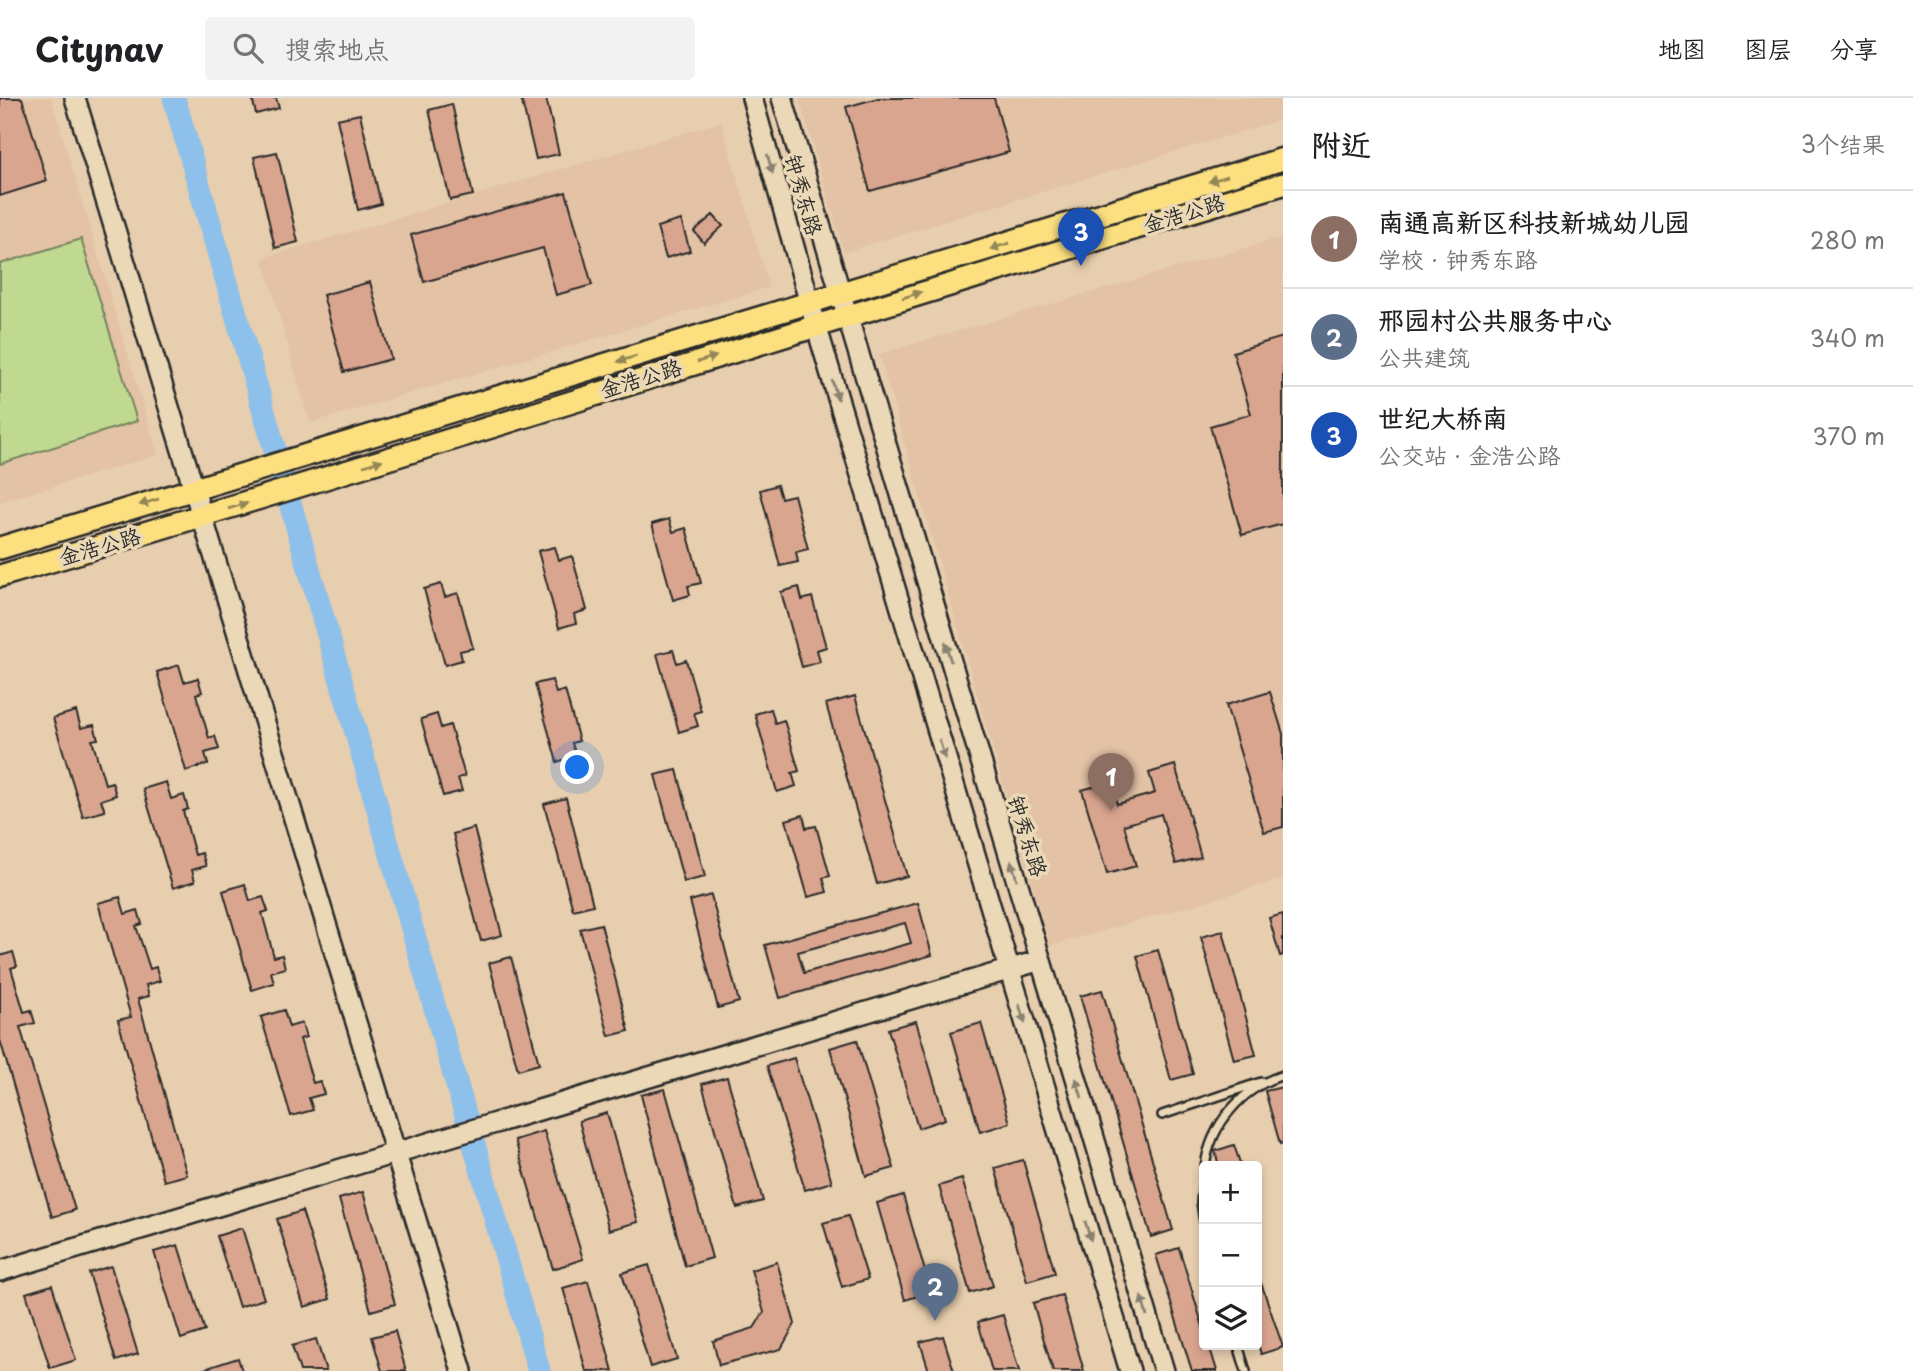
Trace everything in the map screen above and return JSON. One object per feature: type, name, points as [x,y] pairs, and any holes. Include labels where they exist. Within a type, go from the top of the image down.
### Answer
[{"type":"main road","points":[[75,98],[196,488],[462,1371]]},
{"type":"main road","name":"钟秀东路","points":[[752,98],[813,315],[1130,1371]]},
{"type":"main road","name":"钟秀东路","points":[[782,98],[1164,1371]]},
{"type":"main road","points":[[0,548],[301,457],[813,315],[1283,159]]},
{"type":"main road","name":"金浩公路","points":[[844,305],[1283,184]]},
{"type":"main road","name":"金浩公路","points":[[0,576],[308,485],[813,315]]},
{"type":"main road","points":[[0,1270],[1041,960]]},
{"type":"lane","points":[[1162,1115],[1283,1075]]},
{"type":"lane","points":[[1206,1161],[1208,1146],[1226,1112],[1269,1079]]},
{"type":"lane","points":[[1240,1350],[1246,1371]]},
{"type":"shaded area","points":[[0,98],[51,98],[158,455],[0,502]]},
{"type":"shaded area","points":[[799,98],[1283,98],[1283,119],[844,252]]},
{"type":"shaded area","points":[[721,122],[769,287],[310,423],[263,258]]},
{"type":"shaded area","points":[[1283,237],[1283,879],[1050,946],[879,354]]},
{"type":"green space","points":[[81,239],[137,421],[0,464],[0,264]]},
{"type":"building","points":[[0,98],[22,98],[47,181],[0,196]]},
{"type":"building","points":[[252,98],[276,98],[279,108],[256,114]]},
{"type":"building","points":[[521,98],[546,98],[559,154],[536,159]]},
{"type":"building","points":[[878,98],[994,98],[1009,152],[870,191],[846,107]]},
{"type":"building","points":[[452,104],[473,195],[450,200],[429,110]]},
{"type":"building","points":[[360,114],[381,204],[358,210],[337,119]]},
{"type":"building","points":[[277,152],[298,242],[275,248],[254,157]]},
{"type":"building","points":[[566,192],[592,285],[556,295],[543,248],[424,282],[411,235]]},
{"type":"building","points":[[713,215],[723,226],[704,243],[694,231]]},
{"type":"building","points":[[681,220],[690,251],[666,258],[657,227]]},
{"type":"building","points":[[370,282],[391,359],[344,372],[323,295]]},
{"type":"building","points":[[1283,337],[1283,524],[1242,535],[1210,426],[1251,414],[1233,352]]},
{"type":"building","points":[[777,485],[781,498],[794,495],[808,549],[796,552],[798,562],[780,566],[760,490]]},
{"type":"building","points":[[669,519],[673,532],[686,528],[701,583],[688,586],[690,595],[673,600],[652,524]]},
{"type":"building","points":[[555,547],[559,560],[572,556],[587,610],[574,614],[576,623],[559,628],[538,551]]},
{"type":"building","points":[[441,584],[445,597],[458,593],[473,648],[460,651],[462,660],[445,665],[424,589]]},
{"type":"building","points":[[799,587],[802,600],[812,597],[826,647],[817,650],[820,662],[802,667],[781,592]]},
{"type":"building","points":[[673,650],[677,663],[686,660],[701,711],[694,713],[698,726],[679,732],[657,654]]},
{"type":"building","points":[[179,665],[184,682],[198,678],[202,692],[196,694],[209,738],[215,736],[219,749],[205,753],[208,764],[186,771],[157,672]]},
{"type":"building","points":[[552,680],[556,693],[565,690],[579,741],[572,743],[576,756],[557,762],[535,684]]},
{"type":"building","points":[[1270,692],[1283,734],[1283,827],[1264,832],[1226,705]]},
{"type":"building","points":[[855,696],[907,876],[877,884],[826,704]]},
{"type":"building","points":[[771,709],[775,723],[784,720],[799,771],[792,773],[796,786],[777,792],[755,714]]},
{"type":"building","points":[[76,711],[81,728],[94,725],[98,739],[92,740],[105,784],[112,782],[116,795],[101,800],[105,811],[83,817],[53,718]]},
{"type":"building","points":[[437,714],[441,728],[450,725],[465,776],[458,778],[462,791],[443,796],[421,719]]},
{"type":"building","points":[[1175,765],[1201,857],[1176,864],[1161,814],[1124,825],[1136,866],[1107,874],[1082,790],[1110,782],[1117,804],[1155,793],[1149,773]]},
{"type":"building","points":[[677,770],[705,877],[684,882],[655,775]]},
{"type":"building","points":[[166,782],[171,799],[184,795],[188,809],[183,811],[195,855],[202,853],[206,866],[192,870],[195,881],[173,888],[143,789]]},
{"type":"building","points":[[566,798],[593,905],[573,910],[544,804]]},
{"type":"building","points":[[803,815],[806,828],[816,826],[830,876],[823,878],[827,892],[808,897],[786,820]]},
{"type":"building","points":[[474,828],[502,935],[481,941],[453,834]]},
{"type":"building","points":[[245,884],[250,901],[263,897],[268,911],[262,913],[274,957],[282,955],[285,968],[271,972],[274,983],[252,990],[223,891]]},
{"type":"building","points":[[711,895],[739,1002],[718,1008],[690,901]]},
{"type":"building","points":[[120,897],[125,914],[138,910],[142,924],[136,926],[150,969],[156,967],[160,981],[146,985],[149,996],[138,999],[187,1175],[164,1181],[118,1020],[131,1017],[98,903]]},
{"type":"building","points":[[918,903],[932,955],[780,998],[765,945]],"holes":[[[905,923],[911,943],[804,973],[798,952]]]},
{"type":"building","points":[[1283,914],[1283,955],[1280,956],[1269,918]]},
{"type":"building","points":[[601,924],[629,1031],[609,1036],[580,929]]},
{"type":"building","points":[[1223,931],[1256,1055],[1234,1060],[1201,937]]},
{"type":"building","points":[[1158,950],[1193,1074],[1171,1080],[1137,956]]},
{"type":"building","points":[[13,952],[17,966],[11,968],[24,1012],[31,1010],[35,1023],[20,1027],[75,1210],[52,1217],[0,1040],[0,956]]},
{"type":"building","points":[[511,957],[539,1064],[518,1070],[489,963]]},
{"type":"building","points":[[1102,990],[1173,1230],[1151,1237],[1080,996]]},
{"type":"building","points":[[284,1010],[289,1027],[302,1023],[306,1037],[300,1039],[313,1083],[320,1081],[324,1094],[309,1098],[313,1110],[291,1116],[261,1017]]},
{"type":"building","points":[[916,1021],[945,1119],[918,1128],[888,1029]]},
{"type":"building","points":[[981,1023],[1010,1123],[980,1132],[951,1032]]},
{"type":"building","points":[[857,1040],[894,1168],[866,1176],[830,1048]]},
{"type":"building","points":[[794,1058],[832,1182],[805,1190],[767,1066]]},
{"type":"building","points":[[727,1077],[763,1201],[737,1208],[702,1084]]},
{"type":"building","points":[[1283,1087],[1283,1143],[1280,1144],[1265,1091]]},
{"type":"building","points":[[665,1089],[712,1258],[685,1266],[641,1095]]},
{"type":"building","points":[[607,1113],[638,1222],[609,1230],[579,1121]]},
{"type":"building","points":[[544,1131],[583,1259],[553,1269],[515,1140]]},
{"type":"building","points":[[1234,1145],[1239,1161],[1218,1161],[1215,1151]]},
{"type":"building","points":[[1023,1160],[1055,1273],[1027,1281],[995,1168]]},
{"type":"building","points":[[962,1179],[993,1286],[970,1293],[939,1186]]},
{"type":"building","points":[[363,1192],[395,1304],[371,1311],[339,1199]]},
{"type":"building","points":[[903,1195],[931,1292],[905,1300],[877,1203]]},
{"type":"building","points":[[302,1211],[330,1299],[304,1307],[277,1219]]},
{"type":"building","points":[[848,1216],[868,1279],[842,1287],[823,1223]]},
{"type":"building","points":[[242,1228],[264,1299],[239,1307],[217,1236]]},
{"type":"building","points":[[178,1245],[205,1331],[181,1339],[154,1252]]},
{"type":"building","points":[[1179,1248],[1199,1314],[1199,1350],[1211,1350],[1217,1371],[1192,1371],[1156,1255]]},
{"type":"building","points":[[777,1262],[795,1324],[781,1349],[719,1365],[713,1341],[754,1328],[764,1312],[751,1270]]},
{"type":"building","points":[[649,1265],[677,1359],[650,1367],[622,1273]]},
{"type":"building","points":[[111,1266],[138,1354],[116,1361],[89,1273]]},
{"type":"building","points":[[588,1281],[613,1371],[586,1371],[563,1288]]},
{"type":"building","points":[[52,1285],[76,1360],[50,1368],[26,1293]]},
{"type":"building","points":[[1262,1286],[1283,1347],[1261,1354],[1260,1350],[1262,1350]]},
{"type":"building","points":[[1062,1295],[1084,1371],[1053,1371],[1033,1303]]},
{"type":"building","points":[[1003,1315],[1019,1371],[992,1371],[978,1322]]},
{"type":"building","points":[[395,1331],[406,1371],[382,1371],[372,1337]]},
{"type":"building","points":[[943,1336],[954,1371],[929,1371],[920,1342]]},
{"type":"building","points":[[316,1339],[326,1371],[300,1371],[292,1346]]},
{"type":"building","points":[[238,1358],[242,1371],[204,1369]]},
{"type":"waterway","points":[[174,98],[539,1371]]},
{"type":"place","name":"世纪大桥南","points":[[1081,266]]},
{"type":"place","name":"南通高新区科技新城幼儿园","points":[[1111,811]]},
{"type":"place","name":"邢园村公共服务中心","points":[[935,1321]]}]
